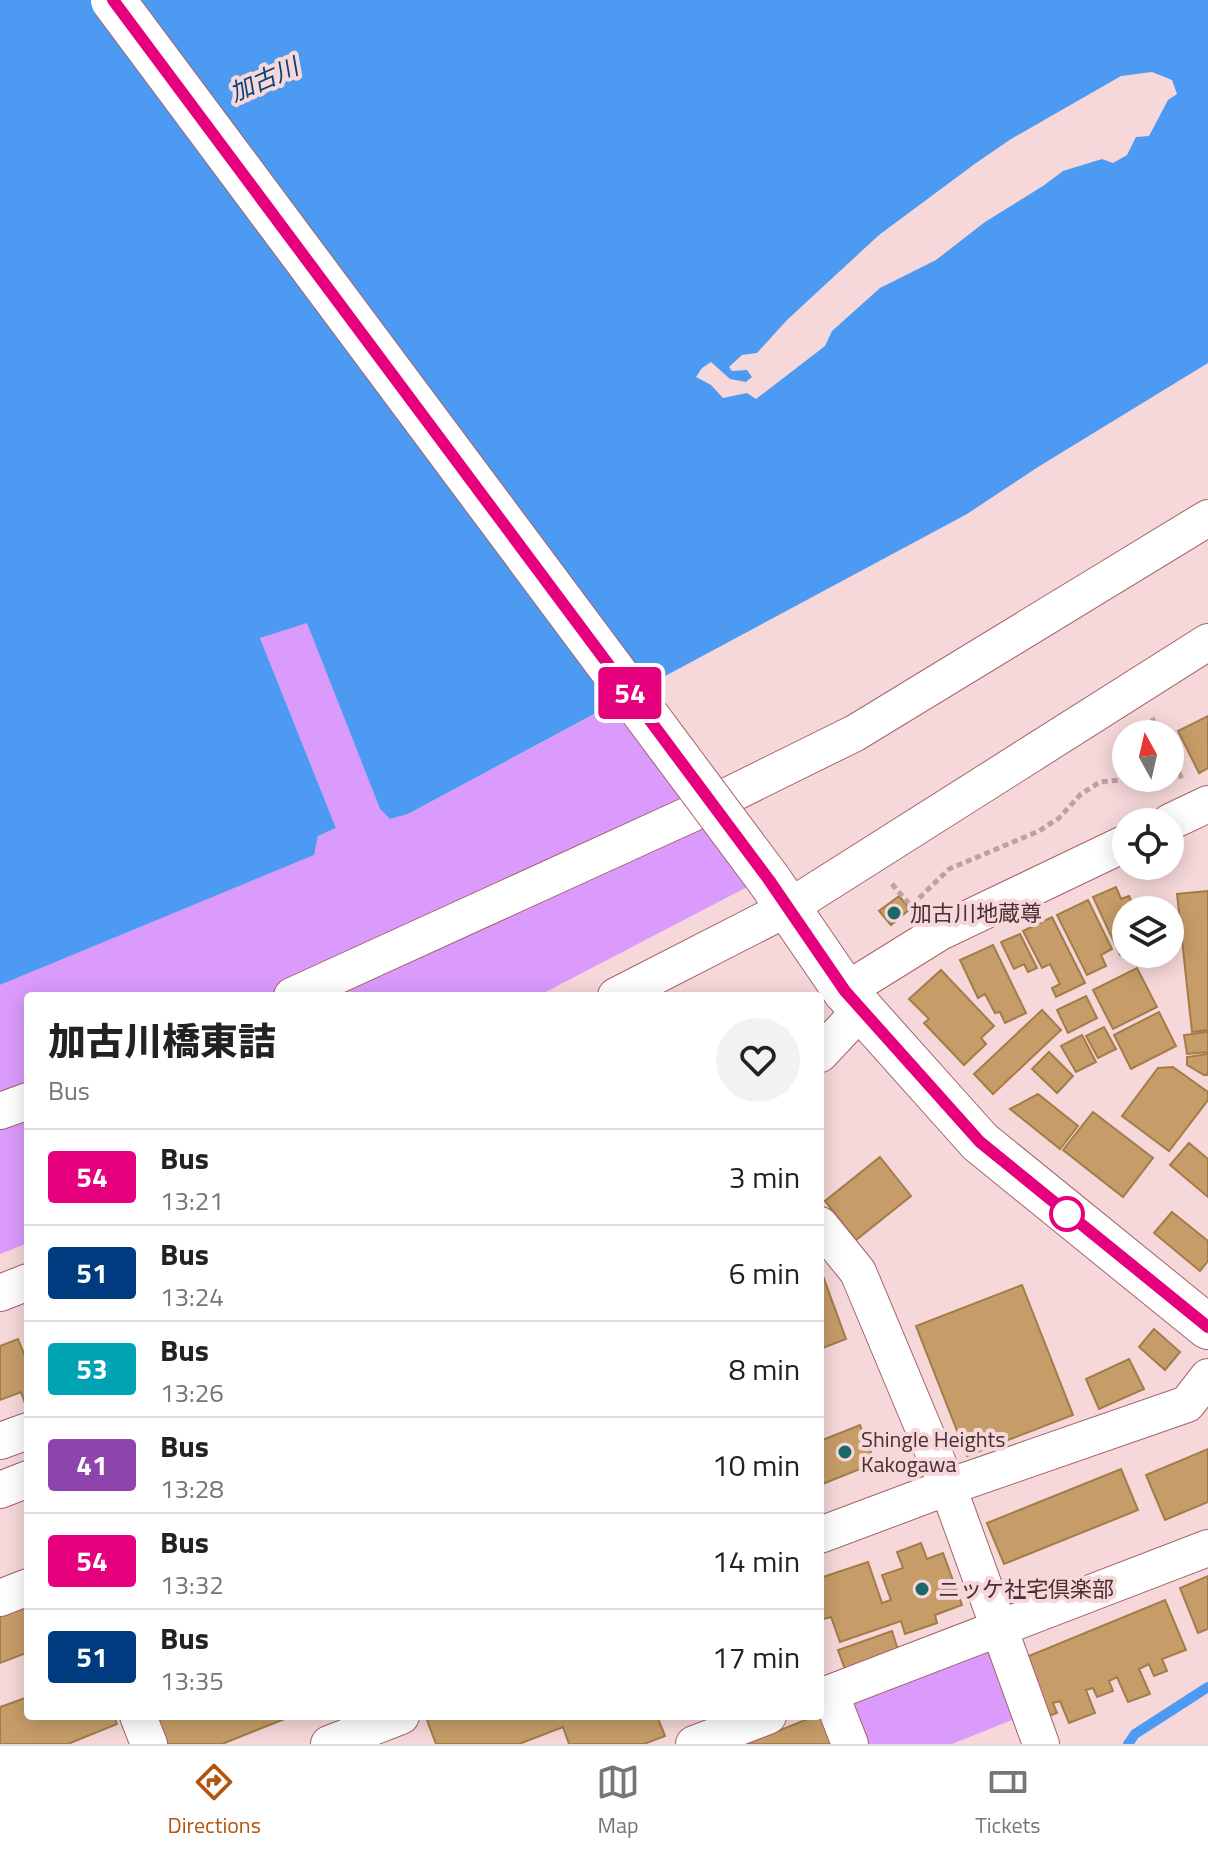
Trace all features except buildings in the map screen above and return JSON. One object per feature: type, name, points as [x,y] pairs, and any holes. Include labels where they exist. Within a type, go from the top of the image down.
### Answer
[{"type":"highway","points":[[113,0],[779,894],[853,1000],[980,1142],[1208,1327]]},
{"type":"street","points":[[301,992],[693,813],[855,733],[1208,518]]},
{"type":"street","points":[[622,992],[779,894],[1208,642]]},
{"type":"street","points":[[1184,815],[1208,804]]},
{"type":"street","points":[[824,1047],[853,1000],[940,932],[1112,850]]},
{"type":"street","points":[[0,1111],[24,1102]]},
{"type":"street","points":[[824,1230],[858,1272],[948,1487],[1041,1744]]},
{"type":"street","points":[[0,1293],[24,1284]]},
{"type":"street","points":[[824,1534],[1043,1453],[1197,1390]]},
{"type":"street","points":[[1043,1453],[1053,1434],[1130,1404]]},
{"type":"street","points":[[0,1441],[24,1432]]},
{"type":"street","points":[[0,1490],[24,1481]]},
{"type":"street","points":[[850,1744],[825,1695],[1208,1548]]},
{"type":"street","points":[[0,1598],[24,1589]]},
{"type":"street","points":[[140,1720],[149,1744]]},
{"type":"street","points":[[329,1744],[391,1720]]},
{"type":"street","points":[[697,1736],[754,1720]]},
{"type":"path","points":[[1150,714],[1153,720]]},
{"type":"path","points":[[912,905],[949,869],[1039,831],[1059,818],[1081,794],[1100,782],[1112,781]]},
{"type":"path","points":[[892,884],[912,905],[916,918]]},
{"type":"shaded area","points":[[307,622],[380,809],[390,819],[408,814],[619,701],[751,885],[546,992],[24,992],[24,1245],[0,1254],[0,985],[313,855],[318,836],[336,828],[260,638]]},
{"type":"shaded area","points":[[985,1640],[1017,1718],[952,1744],[864,1744],[844,1697]]},
{"type":"water","name":"加古川","points":[[0,0],[1208,0],[1208,363],[967,514],[408,814],[390,819],[380,809],[307,623],[260,638],[336,828],[318,836],[314,855],[0,985]],"holes":[[[1152,72],[1172,80],[1177,94],[1168,100],[1149,136],[1136,137],[1127,155],[1113,163],[1102,159],[1063,171],[985,222],[936,260],[880,288],[832,331],[825,346],[756,399],[747,393],[723,398],[711,385],[696,377],[711,362],[730,379],[746,382],[752,377],[747,370],[732,371],[729,367],[742,355],[757,353],[787,320],[879,235],[1011,139],[1121,76]]]},
{"type":"waterway","points":[[1128,1744],[1135,1734],[1208,1687]]},
{"type":"bus line","name":"54","points":[[113,0],[769,880],[845,991],[980,1142],[1208,1327]]},
{"type":"place","name":"加古川地蔵尊","points":[[894,913]]},
{"type":"place","name":"Shingle Heights Kakogawa","points":[[845,1452]]},
{"type":"place","name":"ニッケ社宅倶楽部","points":[[922,1589]]}]
